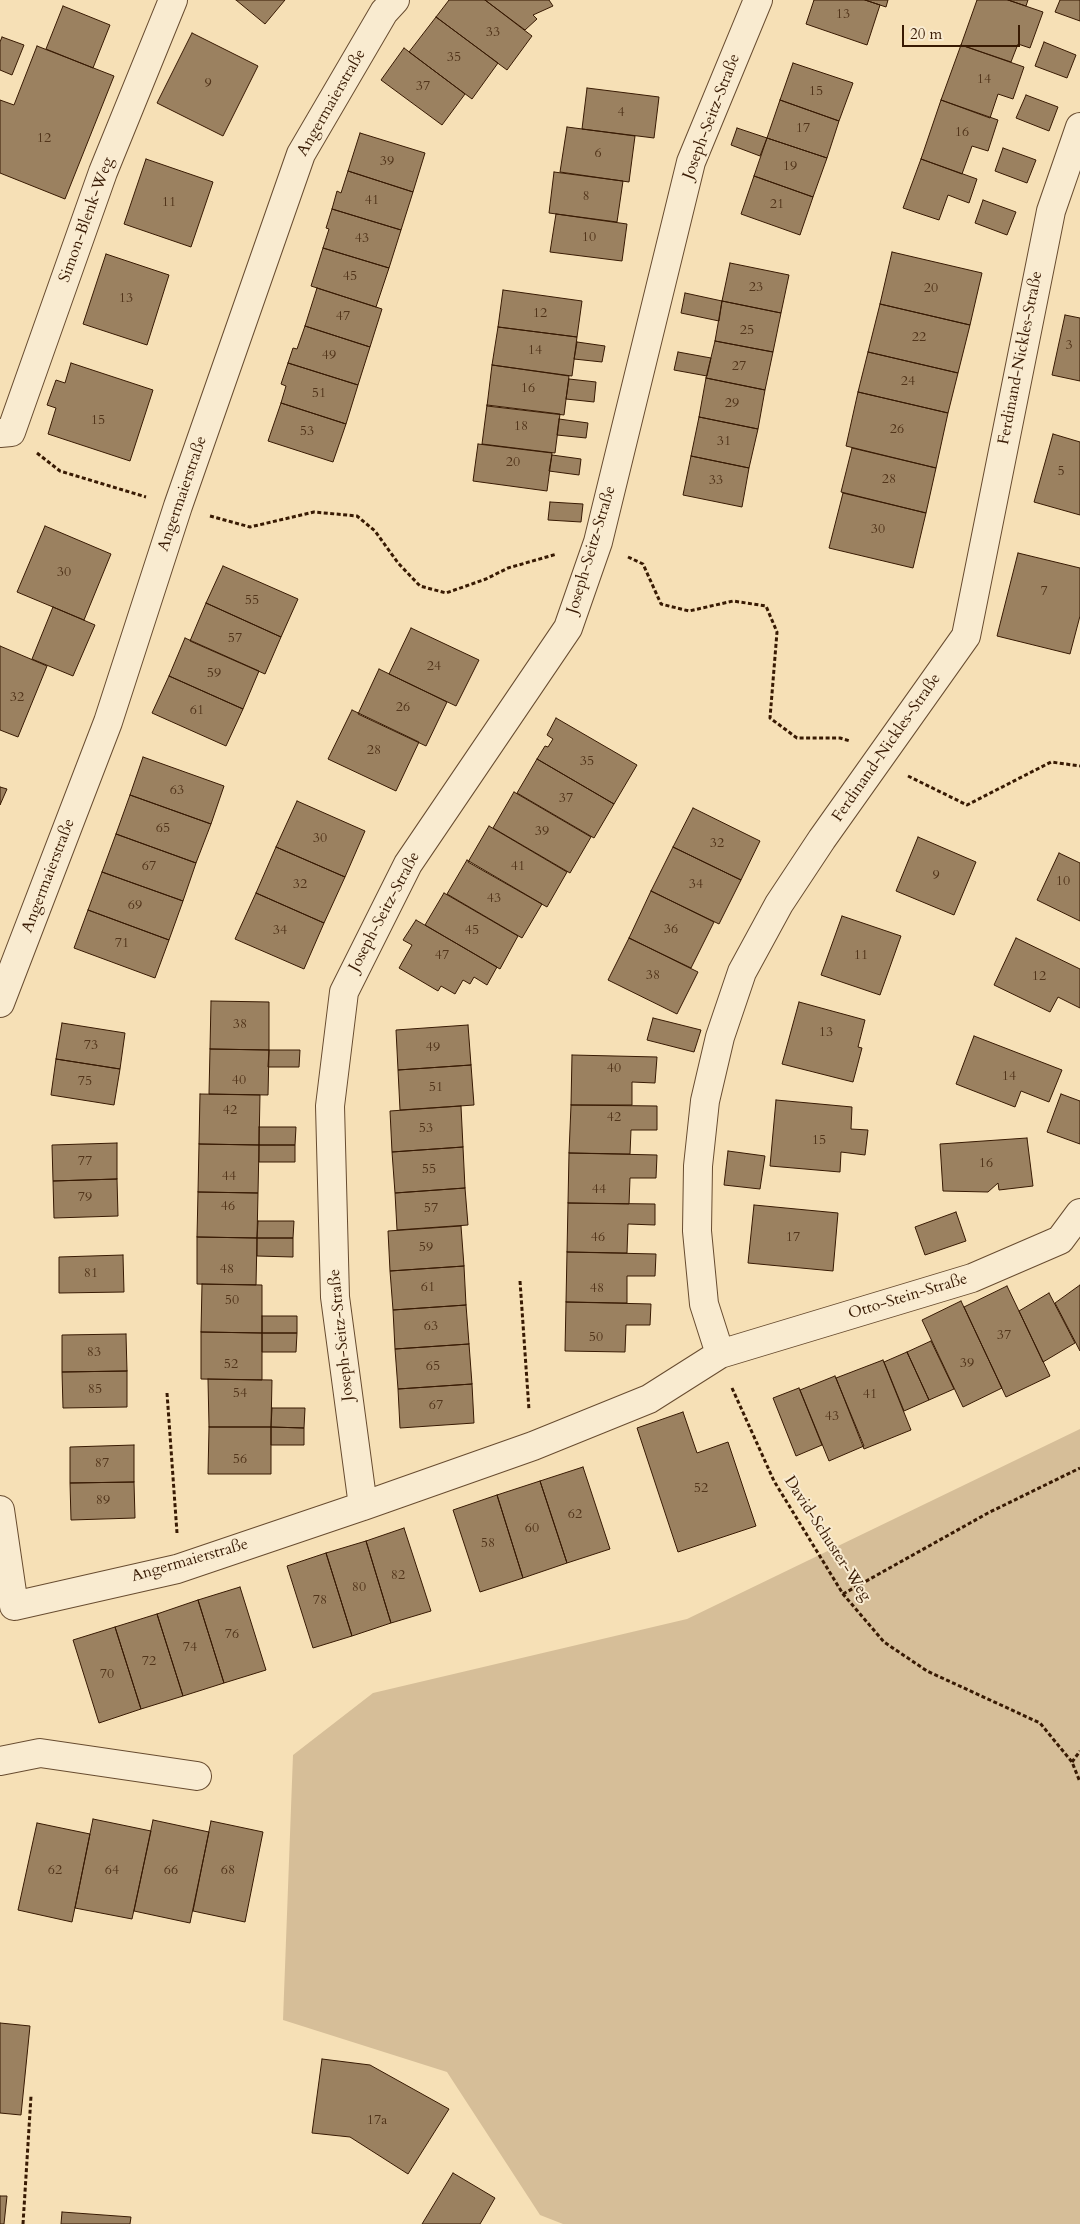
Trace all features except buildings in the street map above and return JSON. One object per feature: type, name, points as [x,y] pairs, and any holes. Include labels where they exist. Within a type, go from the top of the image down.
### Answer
[{"type":"street","name":"Simon-Blenk-Weg","points":[[0,434],[10,432],[103,172],[173,0]]},
{"type":"street","name":"Angermaierstraße","points":[[0,1003],[108,722],[178,506],[301,154],[384,12],[395,0]]},
{"type":"street","name":"Joseph-Seitz-Straße","points":[[363,1506],[335,1297],[330,1106],[344,992],[408,864],[568,628],[598,542],[692,162],[758,0]]},
{"type":"street","name":"Ferdinand-Nickles-Straße","points":[[720,1354],[704,1304],[697,1222],[698,1166],[705,1101],[720,1036],[742,972],[779,904],[966,636],[1051,210],[1080,127]]},
{"type":"street","name":"Otto-Stein-Straße","points":[[720,1354],[972,1278],[1060,1240],[1080,1213]]},
{"type":"street","points":[[363,1506],[533,1446],[649,1399],[720,1354]]},
{"type":"street","name":"Angermaierstraße","points":[[0,1510],[7,1604],[177,1569],[363,1506]]},
{"type":"street","points":[[2,1756],[40,1753],[197,1776]]},
{"type":"path","points":[[60,471],[178,506]]},
{"type":"path","points":[[219,518],[250,528],[314,512],[357,516],[375,531],[398,563],[420,586],[446,593],[486,579],[508,568]]},
{"type":"path","points":[[661,604],[690,611],[733,601],[766,606],[777,632],[770,718],[797,738],[840,738]]},
{"type":"path","points":[[886,749],[908,776],[967,805],[1051,762],[1080,766]]},
{"type":"path","points":[[520,1281],[533,1446]]},
{"type":"path","name":"David-Schuster-Weg","points":[[720,1354],[738,1404],[774,1481],[843,1594],[884,1642],[927,1671],[1040,1723],[1072,1762],[1080,1782]]},
{"type":"path","points":[[167,1393],[177,1520],[177,1569]]},
{"type":"path","points":[[843,1594],[988,1512],[1080,1468]]},
{"type":"path","points":[[1072,1762],[1080,1751]]},
{"type":"path","points":[[1072,1762],[1080,1760]]},
{"type":"path","points":[[23,2224],[31,2096]]},
{"type":"shaded area","points":[[1080,1429],[1080,2224],[563,2224],[540,2215],[447,2072],[283,2020],[293,1755],[373,1693],[687,1619]]}]
